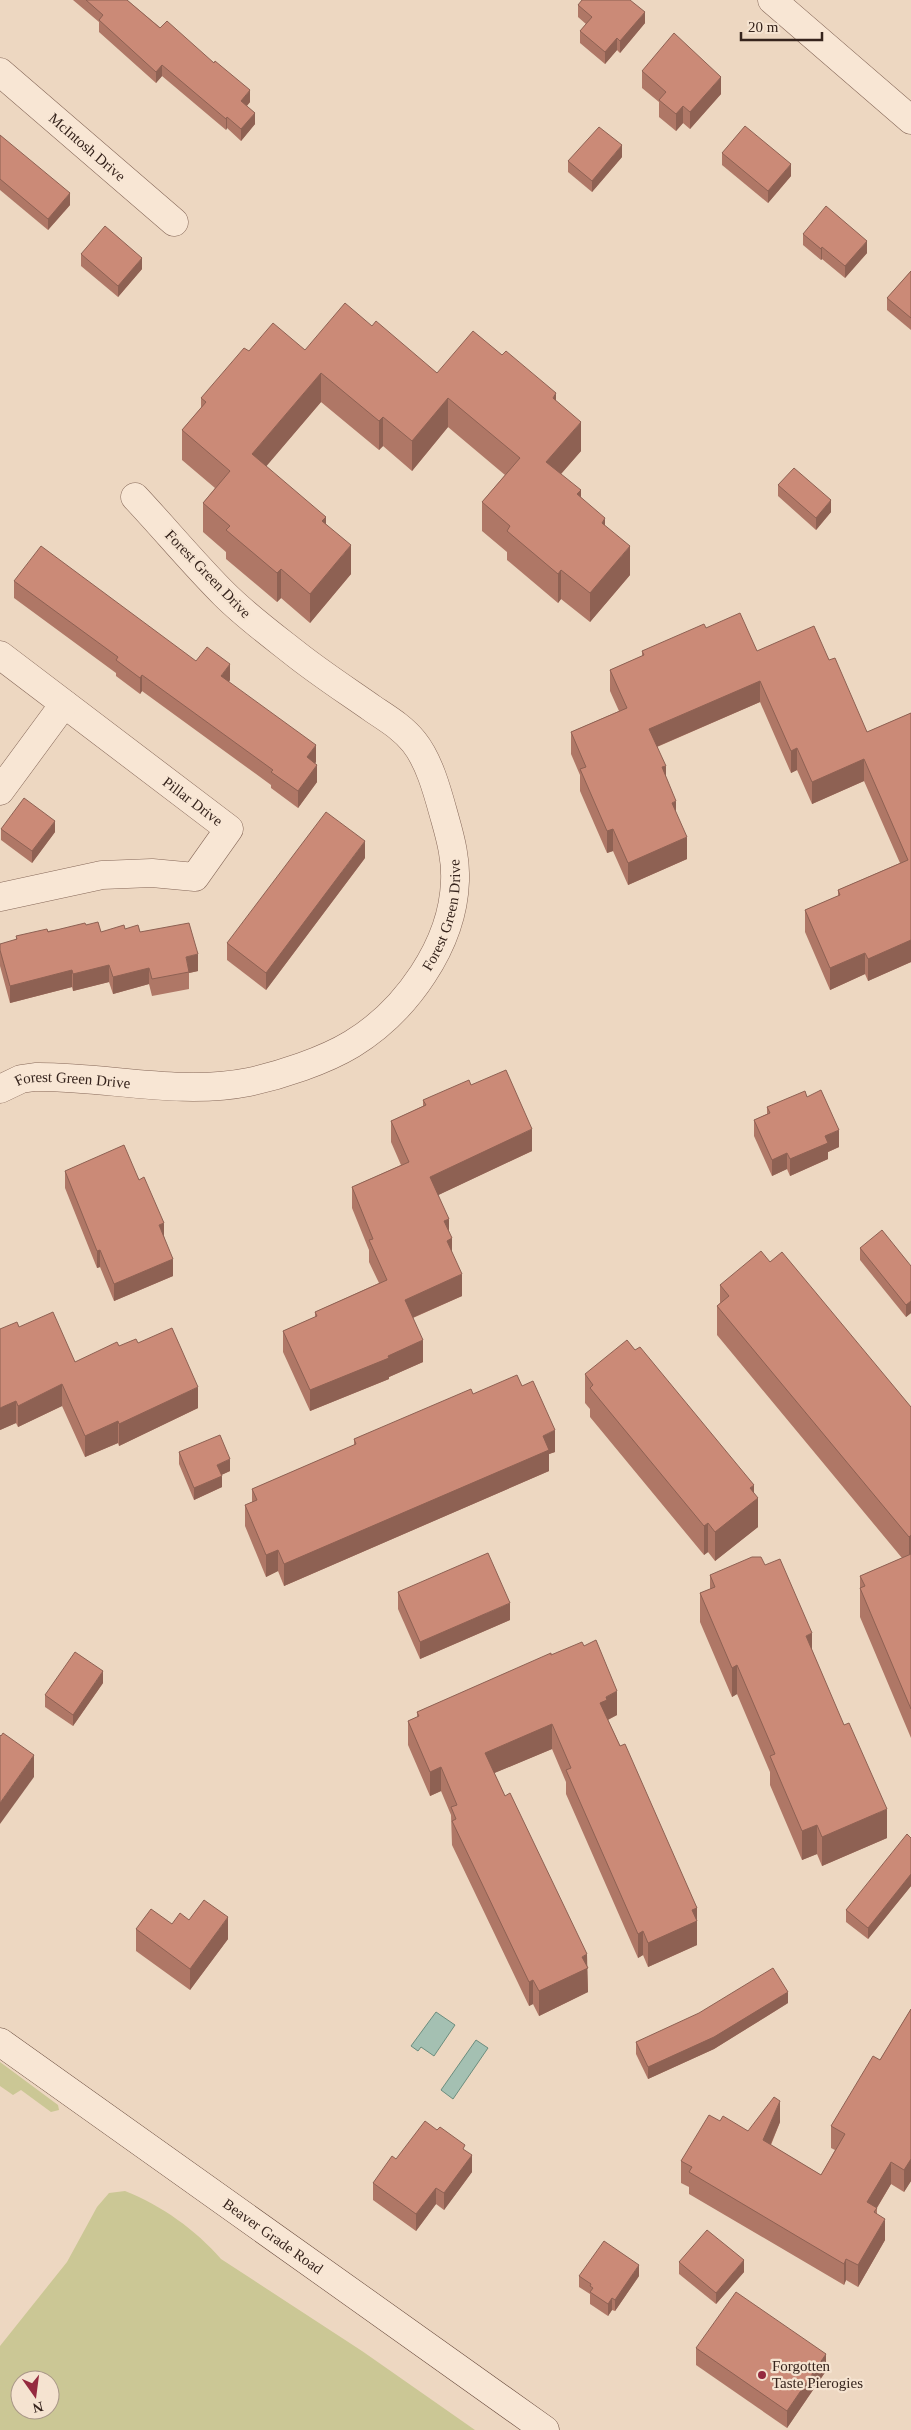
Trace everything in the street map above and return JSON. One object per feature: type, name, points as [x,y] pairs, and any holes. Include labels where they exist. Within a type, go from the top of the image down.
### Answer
[{"type":"street","points":[[772,0],[911,120]]},
{"type":"street","name":"McIntosh Drive","points":[[0,72],[174,222]]},
{"type":"street","name":"Forest Green Drive","points":[[0,1089],[21,1079],[50,1076],[189,1086],[223,1086],[255,1080],[324,1057],[355,1042],[406,995],[435,955],[450,917],[455,881],[452,848],[440,804],[421,752],[398,726],[299,657],[253,620],[224,594],[135,497]]},
{"type":"street","name":"Pillar Drive","points":[[0,655],[229,829],[195,877],[152,873],[102,875],[0,897]]},
{"type":"street","points":[[0,791],[64,704]]},
{"type":"street","name":"Beaver Grade Road","points":[[0,2042],[545,2430]]},
{"type":"shaded area","points":[[436,2012],[455,2025],[434,2056],[421,2047],[418,2051],[411,2046]]},
{"type":"shaded area","points":[[476,2040],[488,2048],[453,2099],[441,2090]]},
{"type":"shaded area","points":[[0,2062],[58,2105],[59,2110],[51,2112],[21,2090],[13,2095],[0,2086]]},
{"type":"shaded area","points":[[125,2191],[152,2203],[189,2228],[221,2259],[362,2351],[475,2430],[0,2430],[0,2346],[67,2262],[97,2207],[109,2193]]},
{"type":"building","points":[[86,0],[127,0],[160,28],[167,21],[214,63],[215,61],[250,90],[241,101],[255,113],[241,129],[227,117],[226,119],[162,65],[156,72],[99,20],[103,15]]},
{"type":"building","points":[[582,0],[630,0],[645,12],[620,41],[617,38],[605,52],[580,31],[592,17],[578,5]]},
{"type":"building","points":[[674,33],[721,77],[690,112],[683,106],[676,114],[659,100],[666,92],[642,71]]},
{"type":"building","points":[[745,126],[791,164],[768,191],[722,153]]},
{"type":"building","points":[[599,127],[622,145],[592,181],[568,161]]},
{"type":"building","points":[[0,135],[70,193],[48,219],[0,179]]},
{"type":"building","points":[[826,206],[867,241],[845,266],[803,234]]},
{"type":"building","points":[[105,226],[142,258],[118,286],[81,254]]},
{"type":"building","points":[[911,271],[911,318],[887,298]]},
{"type":"building","points":[[345,303],[372,326],[376,321],[437,373],[473,331],[502,355],[506,351],[556,393],[553,398],[581,422],[546,462],[581,490],[577,494],[605,518],[602,523],[630,546],[590,593],[561,570],[558,574],[507,531],[510,526],[482,502],[520,458],[448,398],[412,441],[383,417],[379,421],[321,373],[252,454],[326,517],[322,521],[351,545],[310,594],[281,569],[277,573],[226,530],[230,526],[203,503],[230,471],[182,430],[206,402],[201,398],[244,348],[249,351],[273,323],[305,350]]},
{"type":"building","points":[[794,468],[831,500],[816,518],[778,485]]},
{"type":"building","points":[[41,546],[196,661],[207,647],[230,664],[221,676],[316,745],[307,757],[317,765],[298,791],[271,772],[273,770],[142,675],[140,678],[116,660],[118,657],[14,581]]},
{"type":"building","points":[[740,613],[757,651],[814,626],[829,660],[835,658],[867,732],[911,713],[911,940],[868,959],[865,953],[830,968],[805,910],[840,895],[838,890],[908,860],[864,759],[812,782],[797,748],[791,751],[760,681],[649,729],[666,766],[662,767],[676,801],[672,803],[687,837],[628,863],[613,829],[607,831],[580,769],[586,767],[571,732],[627,708],[610,670],[644,655],[642,651],[704,624],[706,628]]},
{"type":"building","points":[[24,798],[55,821],[32,851],[1,829]]},
{"type":"building","points":[[326,812],[365,841],[266,973],[227,943]]},
{"type":"building","points":[[98,922],[101,932],[124,925],[125,929],[138,925],[140,932],[189,923],[198,954],[186,957],[189,972],[152,979],[149,968],[113,977],[109,965],[73,974],[72,970],[10,986],[0,944],[17,939],[16,936],[47,929],[48,932],[85,923],[86,925]]},
{"type":"building","points":[[506,1070],[532,1129],[430,1177],[449,1219],[444,1221],[452,1238],[447,1241],[462,1274],[405,1300],[423,1340],[388,1356],[389,1358],[310,1390],[283,1331],[317,1316],[315,1312],[387,1280],[369,1240],[373,1239],[352,1187],[409,1162],[391,1121],[426,1105],[423,1100],[469,1080],[471,1085]]},
{"type":"building","points":[[821,1090],[839,1130],[825,1136],[828,1143],[790,1159],[787,1153],[772,1160],[754,1120],[770,1113],[767,1107],[805,1091],[807,1097]]},
{"type":"building","points":[[124,1145],[139,1180],[144,1177],[164,1223],[159,1225],[173,1259],[114,1284],[100,1250],[97,1251],[65,1171]]},
{"type":"building","points":[[882,1230],[911,1266],[911,1301],[906,1305],[860,1248]]},
{"type":"building","points":[[761,1251],[770,1262],[782,1252],[911,1407],[911,1535],[909,1537],[717,1306],[729,1296],[720,1285]]},
{"type":"building","points":[[53,1312],[75,1362],[117,1342],[119,1346],[136,1339],[138,1343],[172,1328],[198,1387],[119,1424],[118,1421],[85,1436],[62,1384],[18,1406],[16,1401],[0,1408],[0,1329],[17,1322],[19,1327]]},
{"type":"building","points":[[627,1340],[635,1350],[640,1347],[754,1485],[750,1488],[758,1498],[715,1532],[708,1523],[704,1526],[590,1388],[593,1385],[585,1374]]},
{"type":"building","points":[[517,1375],[522,1386],[533,1381],[555,1430],[543,1436],[549,1450],[284,1564],[278,1550],[266,1555],[245,1505],[257,1500],[252,1489],[356,1444],[354,1439],[471,1389],[473,1394]]},
{"type":"building","points":[[220,1435],[230,1459],[217,1465],[222,1476],[194,1488],[179,1452]]},
{"type":"building","points":[[488,1553],[510,1603],[420,1642],[398,1592]]},
{"type":"building","points":[[911,1554],[911,1709],[860,1588],[865,1586],[860,1576]]},
{"type":"building","points":[[752,1557],[761,1557],[765,1565],[780,1559],[812,1633],[806,1636],[844,1725],[849,1723],[887,1809],[822,1837],[817,1825],[802,1831],[770,1756],[775,1754],[737,1665],[732,1668],[700,1593],[715,1587],[710,1575]]},
{"type":"building","points":[[596,1640],[617,1691],[606,1697],[607,1700],[600,1703],[620,1746],[625,1744],[697,1908],[692,1910],[697,1921],[648,1943],[643,1931],[638,1934],[566,1770],[571,1768],[552,1724],[485,1753],[505,1796],[510,1793],[587,1954],[582,1957],[588,1968],[539,1991],[533,1980],[529,1982],[452,1821],[456,1819],[451,1807],[457,1805],[441,1767],[430,1772],[408,1721],[419,1716],[417,1712],[551,1653],[551,1655],[582,1642],[584,1646]]},
{"type":"building","points":[[75,1652],[103,1671],[73,1715],[45,1695]]},
{"type":"building","points":[[3,1733],[34,1755],[0,1803],[0,1735]]},
{"type":"building","points":[[907,1834],[911,1838],[911,1874],[868,1928],[846,1910]]},
{"type":"building","points":[[204,1900],[228,1917],[190,1969],[136,1929],[151,1909],[172,1924],[180,1913],[189,1920]]},
{"type":"building","points":[[773,1968],[788,1992],[714,2037],[648,2067],[636,2042],[699,2013]]},
{"type":"building","points":[[911,2009],[911,2159],[904,2170],[891,2162],[867,2202],[877,2208],[874,2212],[885,2219],[858,2265],[846,2259],[844,2264],[689,2172],[692,2167],[681,2161],[709,2115],[720,2121],[723,2116],[748,2131],[774,2097],[780,2101],[763,2140],[821,2175],[845,2134],[831,2126],[873,2056],[880,2060]]},
{"type":"building","points":[[425,2121],[437,2130],[440,2127],[465,2145],[463,2149],[472,2155],[444,2193],[436,2188],[416,2214],[373,2183],[392,2156],[396,2159]]},
{"type":"building","points":[[707,2230],[744,2260],[716,2293],[679,2262]]},
{"type":"building","points":[[604,2241],[639,2265],[615,2300],[612,2298],[608,2304],[590,2292],[593,2288],[590,2286],[591,2284],[579,2276]]},
{"type":"building","points":[[736,2292],[826,2354],[787,2411],[696,2348]]},
{"type":"place","name":"Forgotten Taste Pierogies","points":[[762,2375]]}]
